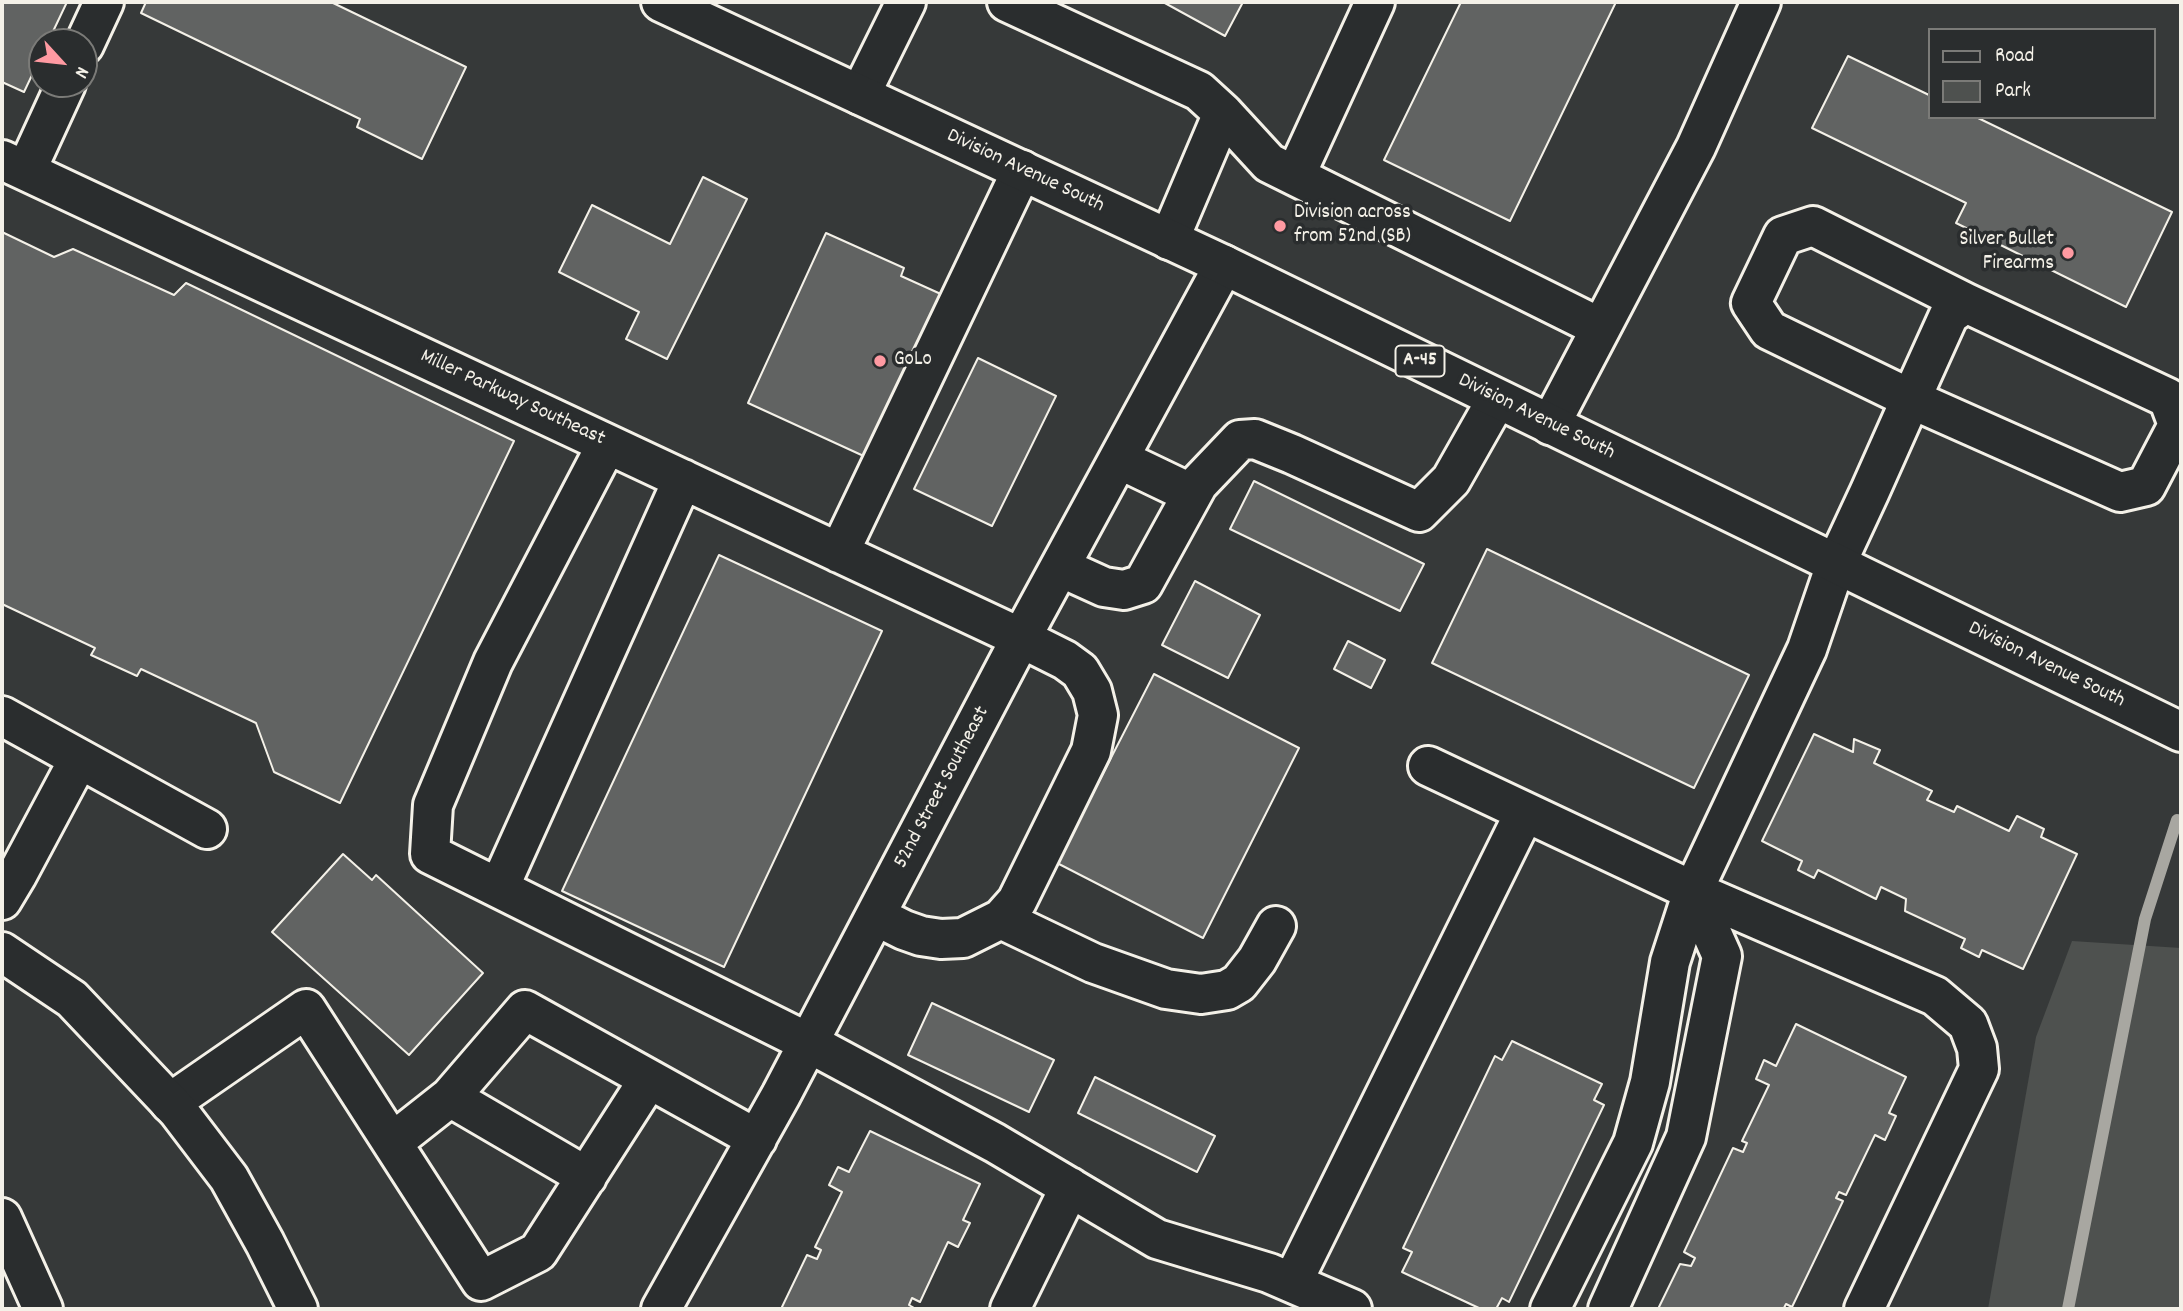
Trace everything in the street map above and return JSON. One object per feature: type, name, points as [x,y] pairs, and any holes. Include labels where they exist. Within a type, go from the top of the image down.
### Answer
[{"type":"street","points":[[92,28],[104,2]]},
{"type":"street","name":"Division Avenue South","points":[[661,2],[1224,265],[2179,730]]},
{"type":"street","points":[[860,95],[906,2]]},
{"type":"street","points":[[1007,2],[1199,91],[1269,163],[1601,328]]},
{"type":"street","points":[[1295,176],[1375,2]]},
{"type":"street","points":[[1550,425],[1696,147],[1761,2]]},
{"type":"street","points":[[14,166],[57,98]]},
{"type":"street","points":[[1169,240],[1223,113]]},
{"type":"street","name":"Miller Parkway Southeast","points":[[14,166],[1021,638],[1065,660],[1080,671],[1092,691],[1098,715],[1091,751],[1017,901],[1001,919]]},
{"type":"street","points":[[839,553],[1022,170]]},
{"type":"street","points":[[1813,226],[1966,303],[2168,398],[2178,425],[2147,486],[2120,492],[1911,399],[1769,330],[1751,303],[1783,236],[1813,226]]},
{"type":"street","name":"52nd Street Southeast","points":[[660,1309],[757,1139],[1021,638],[1224,265]]},
{"type":"street","points":[[1550,1309],[1633,1143],[1650,1082],[1670,962],[1693,891],[1808,649],[1836,564],[1949,315],[1966,303]]},
{"type":"street","points":[[1060,567],[1104,587],[1124,590],[1143,584],[1198,484],[1240,440],[1255,439],[1419,512],[1451,480],[1497,399]]},
{"type":"street","points":[[607,444],[493,662],[433,805],[430,854],[809,1042],[995,1143],[1157,1239],[1269,1273],[1352,1309]]},
{"type":"street","points":[[1119,458],[1192,494]]},
{"type":"street","points":[[499,888],[683,480]]},
{"type":"street","points":[[2,716],[207,829]]},
{"type":"street","points":[[2,900],[79,759]]},
{"type":"street","points":[[1428,766],[1693,891],[1934,996],[1968,1024],[1977,1048],[1979,1069],[1864,1309]]},
{"type":"street","points":[[1292,1283],[1525,812]]},
{"type":"street","points":[[1608,1309],[1686,1137],[1722,956],[1693,891]]},
{"type":"street","points":[[876,916],[904,930],[941,939],[963,938],[1001,919],[1093,963],[1166,989],[1201,994],[1227,990],[1239,983],[1257,960],[1276,926]]},
{"type":"street","points":[[2,952],[72,999],[170,1103],[229,1178],[298,1309]]},
{"type":"street","points":[[170,1103],[306,1009],[481,1280],[538,1252],[649,1079]]},
{"type":"street","points":[[393,1142],[450,1097],[525,1010],[757,1139]]},
{"type":"street","points":[[450,1097],[587,1177]]},
{"type":"street","points":[[1010,1309],[1070,1187]]},
{"type":"street","points":[[2,1218],[43,1309]]},
{"type":"green space","points":[[2072,941],[2181,948],[2181,1309],[1988,1309],[2036,1037]]},
{"type":"building","points":[[2,2],[67,2],[55,28],[28,28],[28,84],[24,92],[2,82]]},
{"type":"building","points":[[146,2],[331,2],[466,67],[422,159],[357,127],[360,119],[141,13]]},
{"type":"building","points":[[1163,2],[1243,2],[1225,36]]},
{"type":"building","points":[[1461,2],[1616,2],[1510,221],[1384,160]]},
{"type":"building","points":[[1848,56],[1927,94],[1927,119],[1980,119],[2172,212],[2126,307],[1956,223],[1966,203],[1812,128]]},
{"type":"building","points":[[703,177],[747,199],[667,359],[626,339],[639,312],[559,272],[592,205],[670,244]]},
{"type":"building","points":[[2,232],[54,257],[73,249],[174,295],[186,283],[514,441],[340,803],[274,772],[256,723],[141,669],[137,676],[91,655],[95,648],[2,604]]},
{"type":"building","points":[[826,233],[904,268],[901,276],[943,295],[868,458],[748,403]]},
{"type":"building","points":[[978,358],[1056,396],[992,526],[914,489]]},
{"type":"building","points":[[1254,481],[1424,564],[1400,611],[1230,529]]},
{"type":"building","points":[[1487,549],[1749,675],[1694,788],[1432,663]]},
{"type":"building","points":[[719,555],[882,631],[724,967],[562,891]]},
{"type":"building","points":[[1195,581],[1260,615],[1228,678],[1162,645]]},
{"type":"building","points":[[1348,641],[1385,660],[1371,688],[1334,669]]},
{"type":"building","points":[[1154,674],[1299,748],[1203,938],[1057,863]]},
{"type":"building","points":[[1814,734],[1853,752],[1854,739],[1880,750],[1874,763],[1932,791],[1927,800],[1954,812],[1957,806],[2009,831],[2017,816],[2044,829],[2041,837],[2077,854],[2023,969],[1982,950],[1979,957],[1961,948],[1965,939],[1905,911],[1906,899],[1881,887],[1876,899],[1818,870],[1814,878],[1798,870],[1802,861],[1762,841]]},
{"type":"building","points":[[343,854],[372,880],[376,875],[483,973],[409,1055],[272,932]]},
{"type":"building","points":[[932,1003],[1054,1060],[1029,1112],[908,1055]]},
{"type":"building","points":[[1796,1024],[1906,1077],[1889,1113],[1896,1116],[1885,1140],[1875,1135],[1846,1195],[1839,1192],[1836,1198],[1843,1201],[1792,1307],[1786,1304],[1786,1309],[1658,1309],[1680,1264],[1691,1266],[1695,1258],[1684,1252],[1733,1148],[1743,1152],[1747,1143],[1742,1141],[1769,1085],[1756,1079],[1764,1060],[1776,1066]]},
{"type":"building","points":[[1512,1041],[1602,1084],[1594,1100],[1604,1105],[1509,1302],[1502,1298],[1496,1309],[1481,1309],[1402,1272],[1412,1252],[1403,1248],[1495,1056],[1502,1060]]},
{"type":"building","points":[[1095,1077],[1215,1136],[1197,1172],[1078,1113]]},
{"type":"building","points":[[870,1131],[980,1184],[963,1220],[970,1223],[958,1247],[948,1242],[920,1302],[912,1298],[909,1305],[916,1309],[781,1309],[807,1255],[817,1259],[821,1250],[815,1247],[842,1192],[829,1185],[838,1167],[849,1172]]},
{"type":"waterway","points":[[2068,1309],[2145,919],[2177,820]]},
{"type":"place","name":"Division across from 52nd (SB)","points":[[1280,226]]},
{"type":"place","name":"Silver Bullet Firearms","points":[[2068,253]]},
{"type":"place","name":"GoLo","points":[[880,361]]}]
